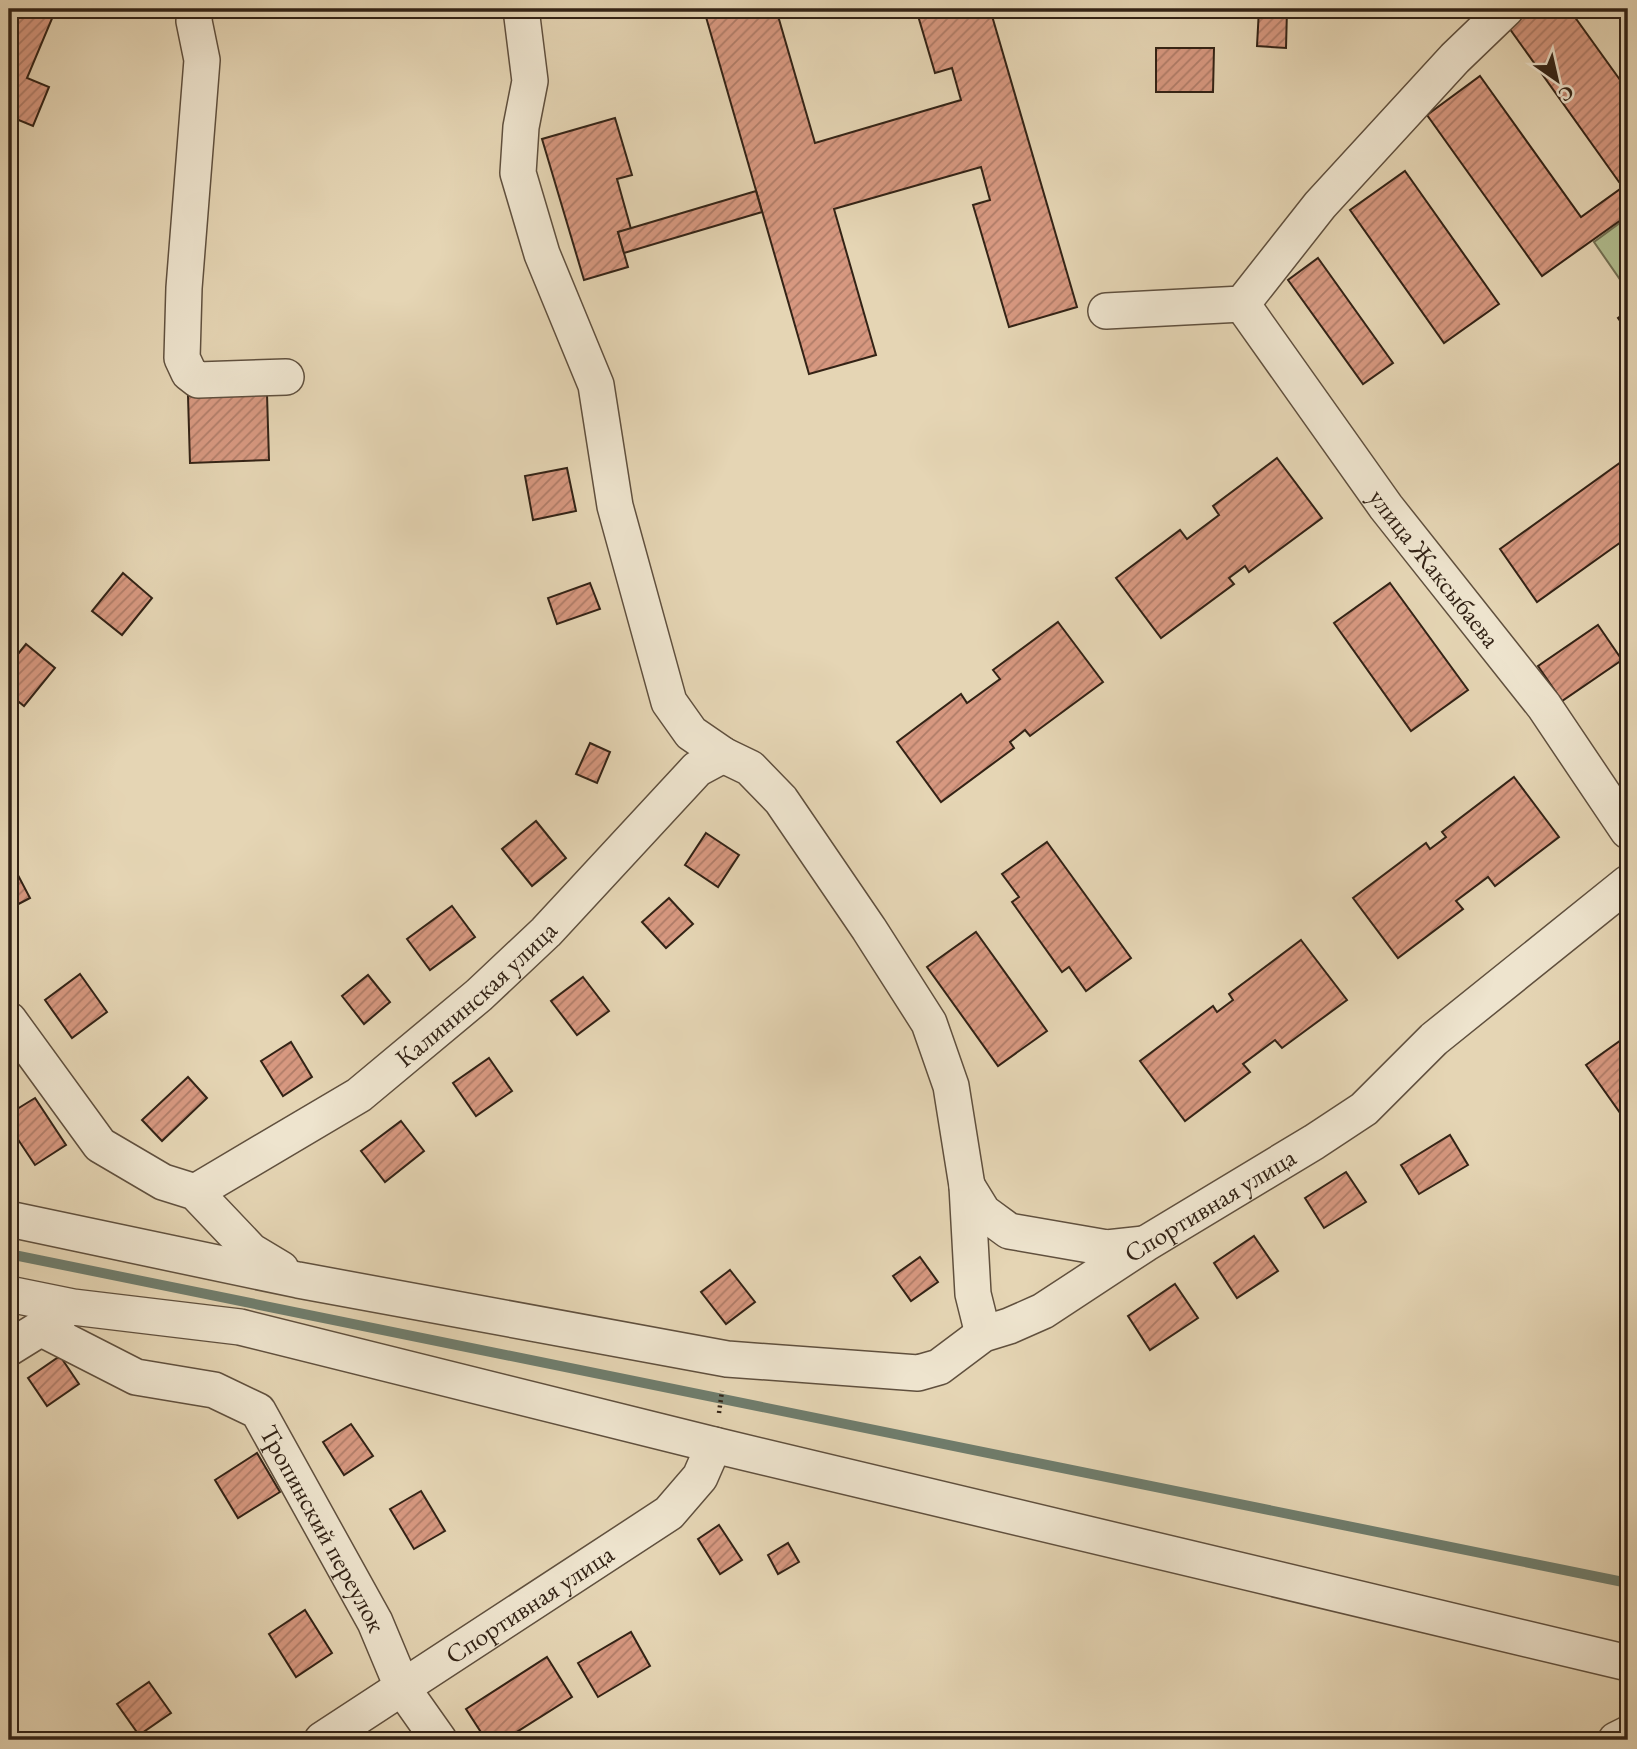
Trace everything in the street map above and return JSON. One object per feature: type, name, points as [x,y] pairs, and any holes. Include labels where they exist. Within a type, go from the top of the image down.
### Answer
[{"type":"street","points":[[195,9],[194,21],[202,60],[184,288],[182,358],[189,373],[198,380],[286,377]]},
{"type":"street","points":[[522,9],[530,82],[521,127],[518,173],[542,254],[596,385],[615,506],[669,702],[691,733],[750,768],[781,800],[929,1023],[951,1086],[967,1186],[973,1294],[982,1334]]},
{"type":"street","points":[[1106,311],[1242,304],[1320,205],[1455,58],[1506,9]]},
{"type":"street","name":"улица Жаксыбаева","points":[[1242,304],[1386,507],[1544,706],[1628,831]]},
{"type":"street","name":"Калининская улица","points":[[195,1192],[369,1087],[479,995],[546,932],[697,769],[723,754]]},
{"type":"street","name":"Спортивная улица","points":[[9,1219],[725,1371],[918,1373],[939,1367],[982,1334],[1043,1311],[1145,1244],[1364,1109],[1434,1039],[1628,883]]},
{"type":"street","points":[[9,1020],[100,1145],[163,1182],[195,1192],[251,1251],[298,1280]]},
{"type":"street","points":[[967,1186],[983,1212],[1009,1231],[1107,1248],[1145,1244]]},
{"type":"street","points":[[180,1254],[191,1235],[195,1192]]},
{"type":"street","points":[[9,1294],[73,1307],[240,1327],[716,1433],[1628,1663]]},
{"type":"street","points":[[9,1349],[73,1307]]},
{"type":"street","name":"Тропинский переулок","points":[[42,1329],[136,1377],[214,1390],[258,1411],[375,1622],[403,1689],[439,1740]]},
{"type":"street","name":"Спортивная улица","points":[[322,1740],[669,1513],[700,1477],[716,1433]]},
{"type":"street","points":[[1616,1740],[1628,1734]]},
{"type":"path","points":[[716,1433],[725,1371]]},
{"type":"green space","points":[[1628,217],[1628,291],[1594,242]]},
{"type":"building","points":[[9,9],[56,9],[27,78],[49,87],[33,126],[9,116]]},
{"type":"building","points":[[734,9],[776,9],[815,143],[961,100],[952,68],[935,73],[916,9],[990,9],[1077,307],[1009,327],[973,205],[990,200],[981,167],[834,209],[876,355],[809,374],[706,17]]},
{"type":"building","points":[[1259,9],[1287,10],[1286,48],[1257,46]]},
{"type":"building","points":[[1531,9],[1569,9],[1628,91],[1628,176],[1619,182],[1507,25]]},
{"type":"building","points":[[1156,48],[1214,48],[1213,92],[1156,92]]},
{"type":"building","points":[[1480,76],[1581,217],[1623,187],[1628,194],[1628,215],[1542,276],[1427,115]]},
{"type":"building","points":[[615,118],[632,175],[617,179],[631,229],[618,232],[628,267],[584,280],[542,139]]},
{"type":"building","points":[[1405,171],[1499,304],[1444,343],[1350,210]]},
{"type":"building","points":[[756,191],[762,212],[624,253],[618,232]]},
{"type":"building","points":[[1318,258],[1393,363],[1363,384],[1288,280]]},
{"type":"building","points":[[1628,311],[1628,332],[1618,318]]},
{"type":"building","points":[[267,394],[269,460],[190,463],[188,396]]},
{"type":"building","points":[[1628,457],[1628,537],[1537,602],[1500,549]]},
{"type":"building","points":[[1277,458],[1322,518],[1249,572],[1245,566],[1229,578],[1234,584],[1161,638],[1116,578],[1180,530],[1187,539],[1219,515],[1213,506]]},
{"type":"building","points":[[567,468],[576,511],[533,520],[525,476]]},
{"type":"building","points":[[123,573],[152,598],[122,635],[92,611]]},
{"type":"building","points":[[590,583],[600,609],[557,624],[548,598]]},
{"type":"building","points":[[1390,583],[1468,690],[1411,731],[1334,623]]},
{"type":"building","points":[[1058,622],[1103,682],[1030,736],[1025,730],[1010,742],[1014,748],[941,802],[897,742],[961,694],[967,703],[1000,679],[993,670]]},
{"type":"building","points":[[1598,625],[1622,660],[1562,701],[1538,666]]},
{"type":"building","points":[[26,644],[55,668],[24,706],[9,694],[9,665]]},
{"type":"building","points":[[590,743],[610,752],[597,783],[576,774]]},
{"type":"building","points":[[1514,777],[1559,837],[1495,886],[1488,877],[1456,901],[1463,909],[1398,958],[1353,898],[1426,843],[1430,849],[1446,837],[1442,832]]},
{"type":"building","points":[[536,821],[566,858],[532,886],[502,849]]},
{"type":"building","points":[[706,833],[739,855],[718,887],[685,865]]},
{"type":"building","points":[[1047,842],[1131,958],[1086,991],[1069,967],[1062,972],[1012,902],[1019,897],[1002,874]]},
{"type":"building","points":[[9,861],[30,898],[9,909]]},
{"type":"building","points":[[669,898],[693,924],[666,948],[642,922]]},
{"type":"building","points":[[452,906],[475,937],[430,970],[407,939]]},
{"type":"building","points":[[976,932],[1047,1031],[998,1066],[927,967]]},
{"type":"building","points":[[1301,940],[1347,1000],[1282,1048],[1275,1040],[1243,1064],[1250,1072],[1185,1121],[1140,1061],[1213,1006],[1217,1012],[1233,1000],[1229,994]]},
{"type":"building","points":[[80,974],[107,1012],[72,1038],[45,1000]]},
{"type":"building","points":[[368,975],[390,1002],[364,1024],[342,996]]},
{"type":"building","points":[[583,977],[609,1011],[577,1035],[551,1001]]},
{"type":"building","points":[[1624,1038],[1628,1044],[1628,1124],[1586,1065]]},
{"type":"building","points":[[291,1042],[312,1077],[283,1096],[261,1061]]},
{"type":"building","points":[[489,1058],[512,1091],[476,1116],[453,1083]]},
{"type":"building","points":[[188,1077],[207,1098],[162,1141],[142,1120]]},
{"type":"building","points":[[35,1098],[66,1145],[35,1165],[9,1126],[9,1114]]},
{"type":"building","points":[[401,1121],[424,1151],[385,1182],[361,1151]]},
{"type":"building","points":[[1450,1135],[1468,1165],[1419,1194],[1401,1165]]},
{"type":"building","points":[[1346,1172],[1366,1202],[1324,1228],[1305,1198]]},
{"type":"building","points":[[1254,1236],[1278,1271],[1237,1298],[1214,1263]]},
{"type":"building","points":[[920,1257],[938,1282],[911,1301],[893,1276]]},
{"type":"building","points":[[730,1270],[755,1302],[726,1324],[701,1292]]},
{"type":"building","points":[[1175,1284],[1198,1318],[1150,1350],[1128,1316]]},
{"type":"building","points":[[60,1356],[79,1384],[47,1406],[28,1378]]},
{"type":"building","points":[[351,1424],[373,1456],[344,1475],[323,1442]]},
{"type":"building","points":[[257,1453],[280,1492],[238,1518],[215,1480]]},
{"type":"building","points":[[421,1491],[445,1531],[414,1549],[390,1509]]},
{"type":"building","points":[[719,1525],[742,1560],[720,1574],[698,1539]]},
{"type":"building","points":[[788,1543],[799,1562],[778,1574],[768,1555]]},
{"type":"building","points":[[305,1610],[332,1653],[296,1677],[269,1634]]},
{"type":"building","points":[[631,1632],[650,1666],[598,1697],[578,1663]]},
{"type":"building","points":[[547,1657],[572,1697],[504,1740],[486,1740],[466,1709]]},
{"type":"building","points":[[149,1682],[171,1713],[139,1735],[117,1704]]},
{"type":"waterway","points":[[9,1254],[1628,1583]]}]
